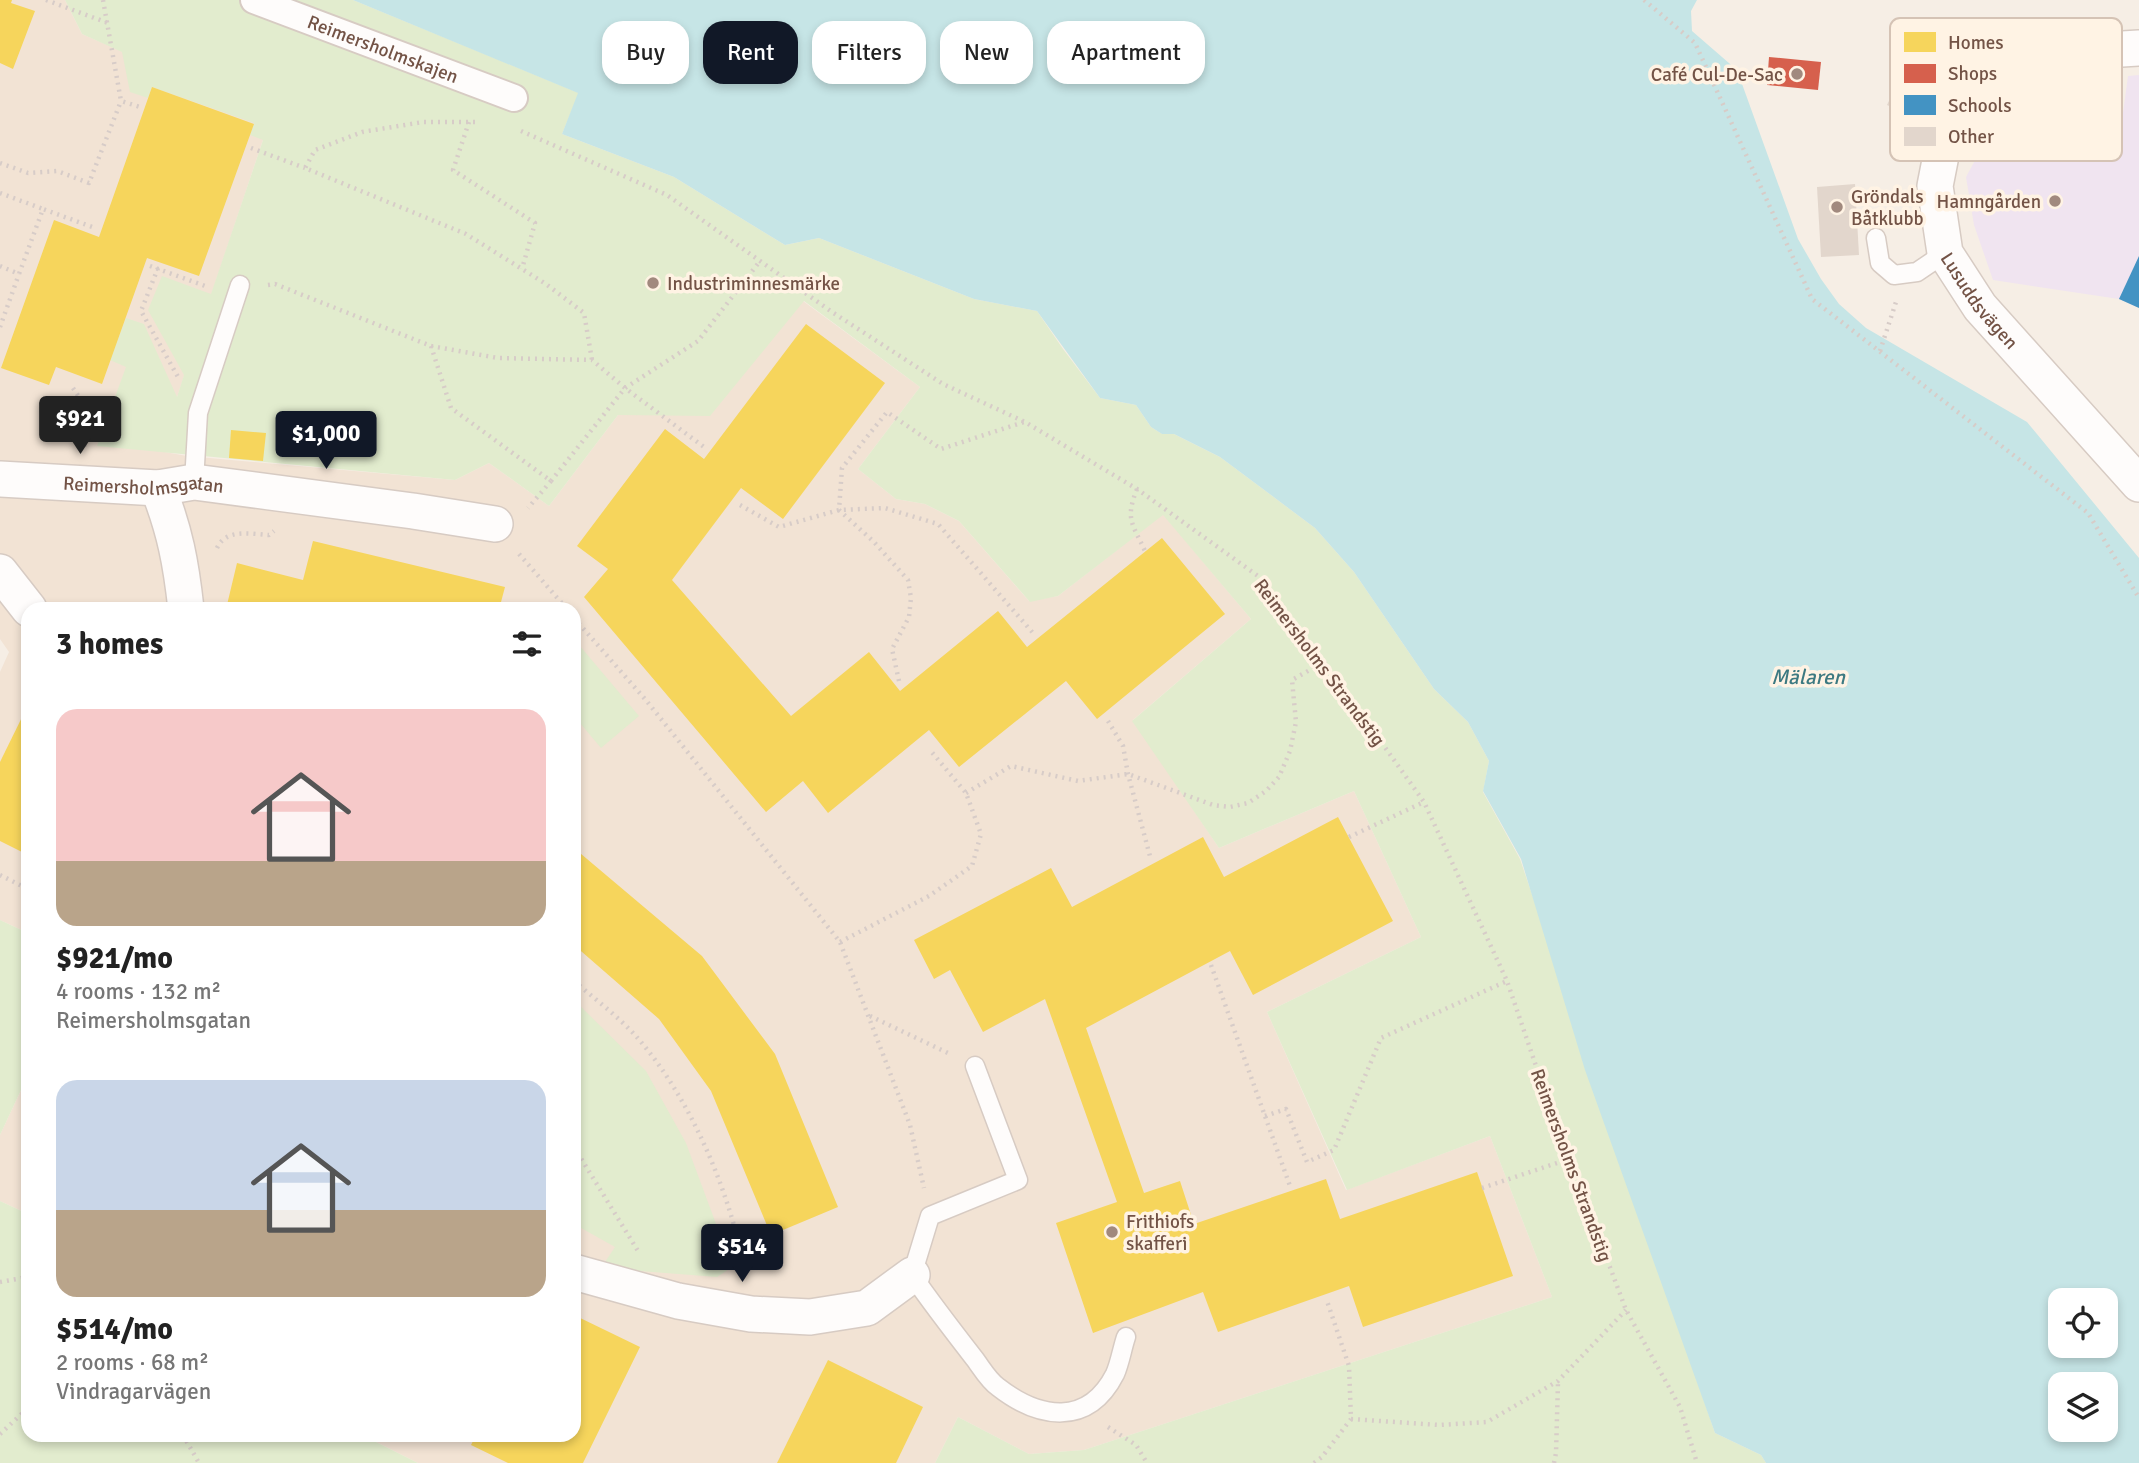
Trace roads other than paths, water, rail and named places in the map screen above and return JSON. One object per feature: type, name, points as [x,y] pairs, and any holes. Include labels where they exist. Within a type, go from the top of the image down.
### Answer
[{"type":"street","name":"Reimersholmskajen","points":[[254,0],[514,98]]},
{"type":"street","name":"Lusuddsvägen","points":[[1940,161],[1935,186],[1945,253],[1980,307],[2139,484]]},
{"type":"street","name":"Reimersholmsgatan","points":[[0,479],[158,488],[194,482],[495,524]]},
{"type":"street","points":[[158,488],[172,522],[180,556],[185,602]]},
{"type":"street","points":[[0,572],[24,602]]},
{"type":"street","points":[[581,1274],[678,1301],[751,1314],[810,1317],[867,1308],[912,1275]]},
{"type":"lane","points":[[1876,238],[1881,263],[1894,275],[1917,272],[1945,253]]},
{"type":"lane","points":[[194,482],[198,413],[240,285]]},
{"type":"lane","points":[[975,1066],[1018,1180],[930,1216],[912,1275],[996,1386],[1035,1409],[1055,1414],[1076,1411],[1099,1398],[1116,1373],[1126,1337]]},
{"type":"water","name":"Mälaren","points":[[353,0],[1697,0],[1691,11],[1692,31],[1737,70],[1798,239],[1839,304],[1866,328],[2027,422],[2139,558],[2139,1463],[1766,1463],[1761,1455],[1715,1433],[1585,1070],[1521,859],[1483,791],[1489,761],[1468,722],[1434,689],[1354,572],[1315,528],[1220,457],[1174,434],[1162,434],[1151,427],[1136,405],[1100,398],[1037,311],[974,299],[819,238],[785,245],[674,177],[562,134],[578,93]]},
{"type":"place","name":"Café Cul-De-Sac","points":[[1797,74]]},
{"type":"place","name":"Hamngården","points":[[2055,201]]},
{"type":"place","name":"Gröndals Båtklubb","points":[[1837,207]]},
{"type":"place","name":"Industriminnesmärke","points":[[653,283]]},
{"type":"place","name":"Frithiofs skafferi","points":[[1112,1232]]}]
